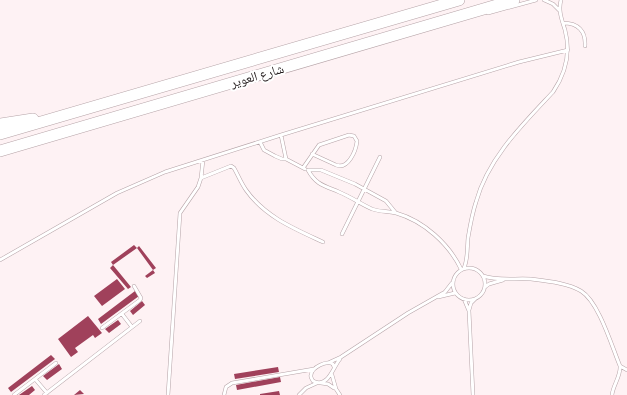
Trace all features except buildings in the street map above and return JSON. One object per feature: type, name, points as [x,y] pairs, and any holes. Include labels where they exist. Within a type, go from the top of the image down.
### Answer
[{"type":"highway","name":"شارع العوير","points":[[0,134],[459,0]]},
{"type":"highway","name":"شارع العوير","points":[[0,151],[514,0]]},
{"type":"highway","points":[[0,124],[65,115]]},
{"type":"highway","points":[[0,157],[39,145],[65,132]]},
{"type":"lane","points":[[462,15],[494,12],[536,0]]},
{"type":"lane","points":[[462,269],[466,260],[472,218],[483,181],[501,151],[553,92],[560,82],[566,67],[568,50],[567,38],[559,10],[553,4],[544,0]]},
{"type":"lane","points":[[559,10],[561,0]]},
{"type":"lane","points":[[563,23],[570,23],[578,26],[583,31],[586,38],[585,46]]},
{"type":"lane","points":[[0,260],[117,193],[165,172],[512,65],[568,50]]},
{"type":"lane","points":[[281,135],[286,159]]},
{"type":"lane","points":[[303,168],[312,154],[316,148],[324,143],[349,135],[356,138],[357,145],[348,164],[344,166],[340,167],[312,154]]},
{"type":"lane","points":[[260,142],[264,150],[282,159],[286,159],[308,170],[321,170],[364,189],[386,201],[395,212]]},
{"type":"lane","points":[[342,234],[380,157]]},
{"type":"lane","points":[[168,395],[180,212],[198,187],[201,178],[203,160]]},
{"type":"lane","points":[[201,178],[231,166],[234,168],[245,189],[257,203],[280,221],[323,242]]},
{"type":"lane","points":[[308,170],[312,177],[321,186],[338,192],[373,209],[384,212],[395,212],[414,221],[436,236],[455,257],[462,269]]},
{"type":"lane","points":[[467,248],[468,260],[474,268],[481,272],[485,282],[485,287]]},
{"type":"lane","points":[[299,395],[310,381],[310,375],[323,363],[330,362],[341,357],[408,313],[448,290],[456,273],[462,269],[474,268]]},
{"type":"lane","points":[[483,276],[509,279],[532,279],[563,284],[581,291],[588,297],[595,307],[620,366],[621,371],[612,395]]},
{"type":"lane","points":[[473,395],[469,311],[471,303],[479,296],[485,287],[492,282],[509,279]]},
{"type":"lane","points":[[452,283],[455,293],[464,299],[469,311]]},
{"type":"lane","points":[[102,328],[141,298],[134,286]]},
{"type":"lane","points":[[429,300],[455,293]]},
{"type":"lane","points":[[464,299],[474,299]]},
{"type":"lane","points":[[122,314],[132,327]]},
{"type":"lane","points":[[36,379],[46,394],[140,321]]},
{"type":"lane","points":[[340,395],[332,379],[332,374],[334,367],[341,357]]},
{"type":"lane","points":[[330,362],[334,367]]},
{"type":"lane","points":[[14,395],[56,363]]},
{"type":"lane","points":[[620,366],[627,370]]},
{"type":"lane","points":[[224,395],[226,387],[232,383],[314,370]]},
{"type":"lane","points":[[306,388],[321,382],[332,374]]},
{"type":"lane","points":[[310,375],[316,383]]},
{"type":"lane","points":[[321,382],[336,389]]}]
